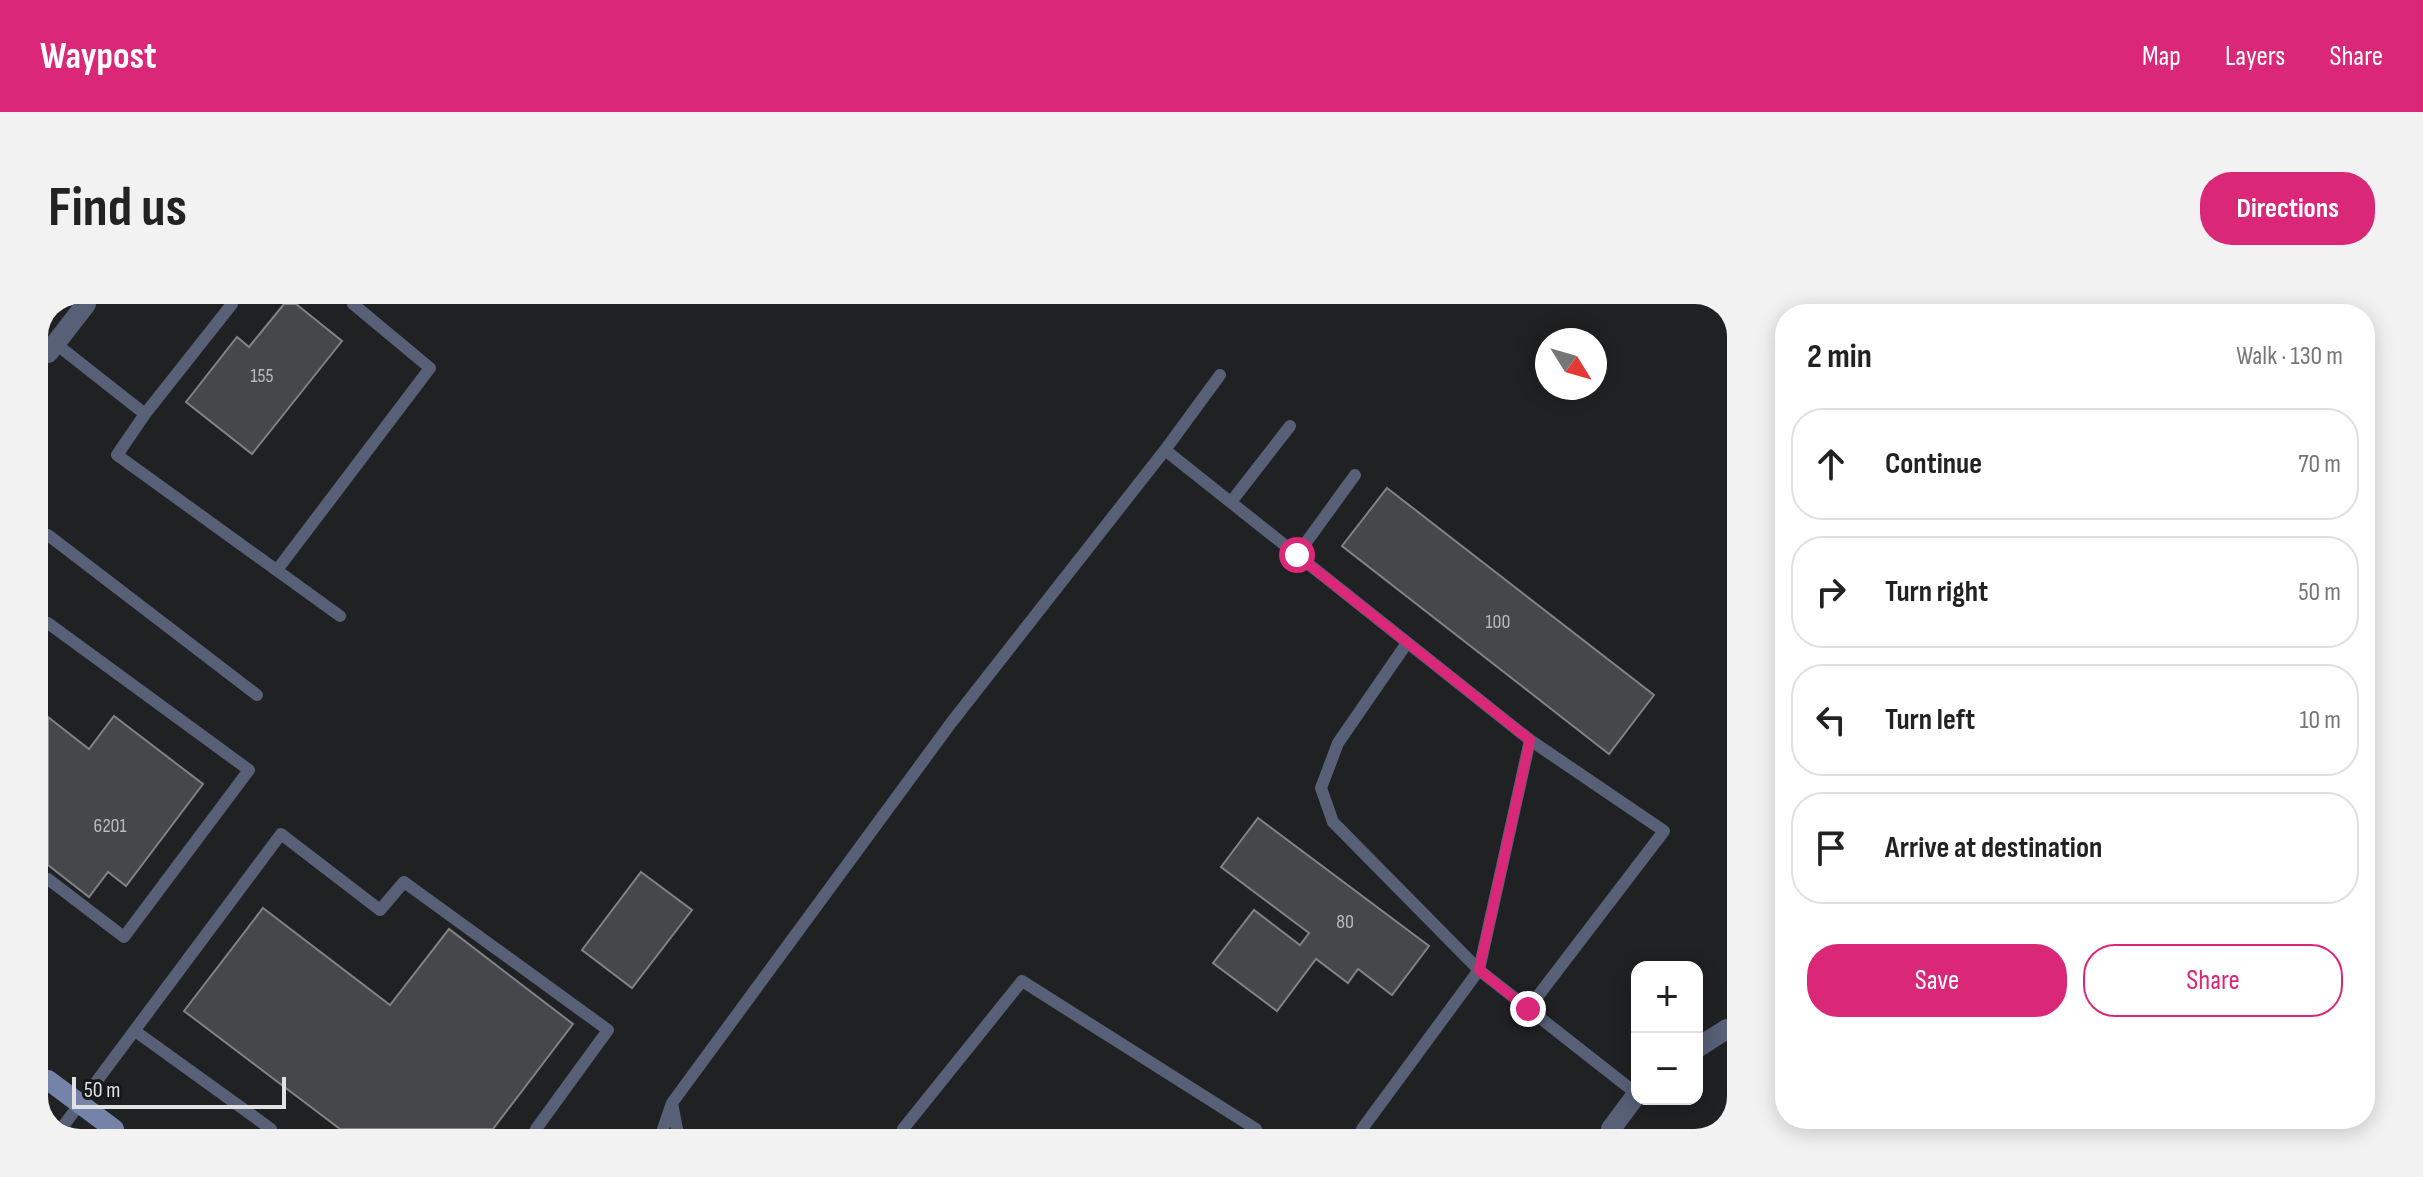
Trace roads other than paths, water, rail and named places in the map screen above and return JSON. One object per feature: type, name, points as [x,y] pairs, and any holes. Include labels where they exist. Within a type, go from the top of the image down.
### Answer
[{"type":"main road","points":[[48,1080],[114,1129]]},
{"type":"street","points":[[52,348],[86,304]]},
{"type":"street","points":[[1703,1044],[1727,1029]]},
{"type":"street","points":[[1611,1129],[1631,1102]]},
{"type":"lane","points":[[232,304],[145,414],[117,455],[340,616]]},
{"type":"lane","points":[[277,570],[430,368],[353,304]]},
{"type":"lane","points":[[52,348],[145,414]]},
{"type":"lane","points":[[663,1129],[672,1103],[951,723],[1220,375]]},
{"type":"lane","points":[[1231,502],[1290,426]]},
{"type":"lane","points":[[1165,450],[1530,740],[1664,831],[1528,1009]]},
{"type":"lane","points":[[1297,555],[1355,475]]},
{"type":"lane","points":[[48,535],[257,695]]},
{"type":"lane","points":[[48,623],[249,770],[124,937],[48,879]]},
{"type":"lane","points":[[1407,643],[1338,743],[1321,788],[1333,822],[1479,970],[1631,1089]]},
{"type":"lane","points":[[1362,1129],[1479,970],[1530,740]]},
{"type":"lane","points":[[61,1129],[281,834],[380,910],[404,882],[608,1030],[536,1129]]},
{"type":"lane","points":[[903,1129],[1022,981],[1256,1129]]},
{"type":"lane","points":[[135,1031],[271,1129]]},
{"type":"lane","points":[[672,1103],[677,1129]]}]
